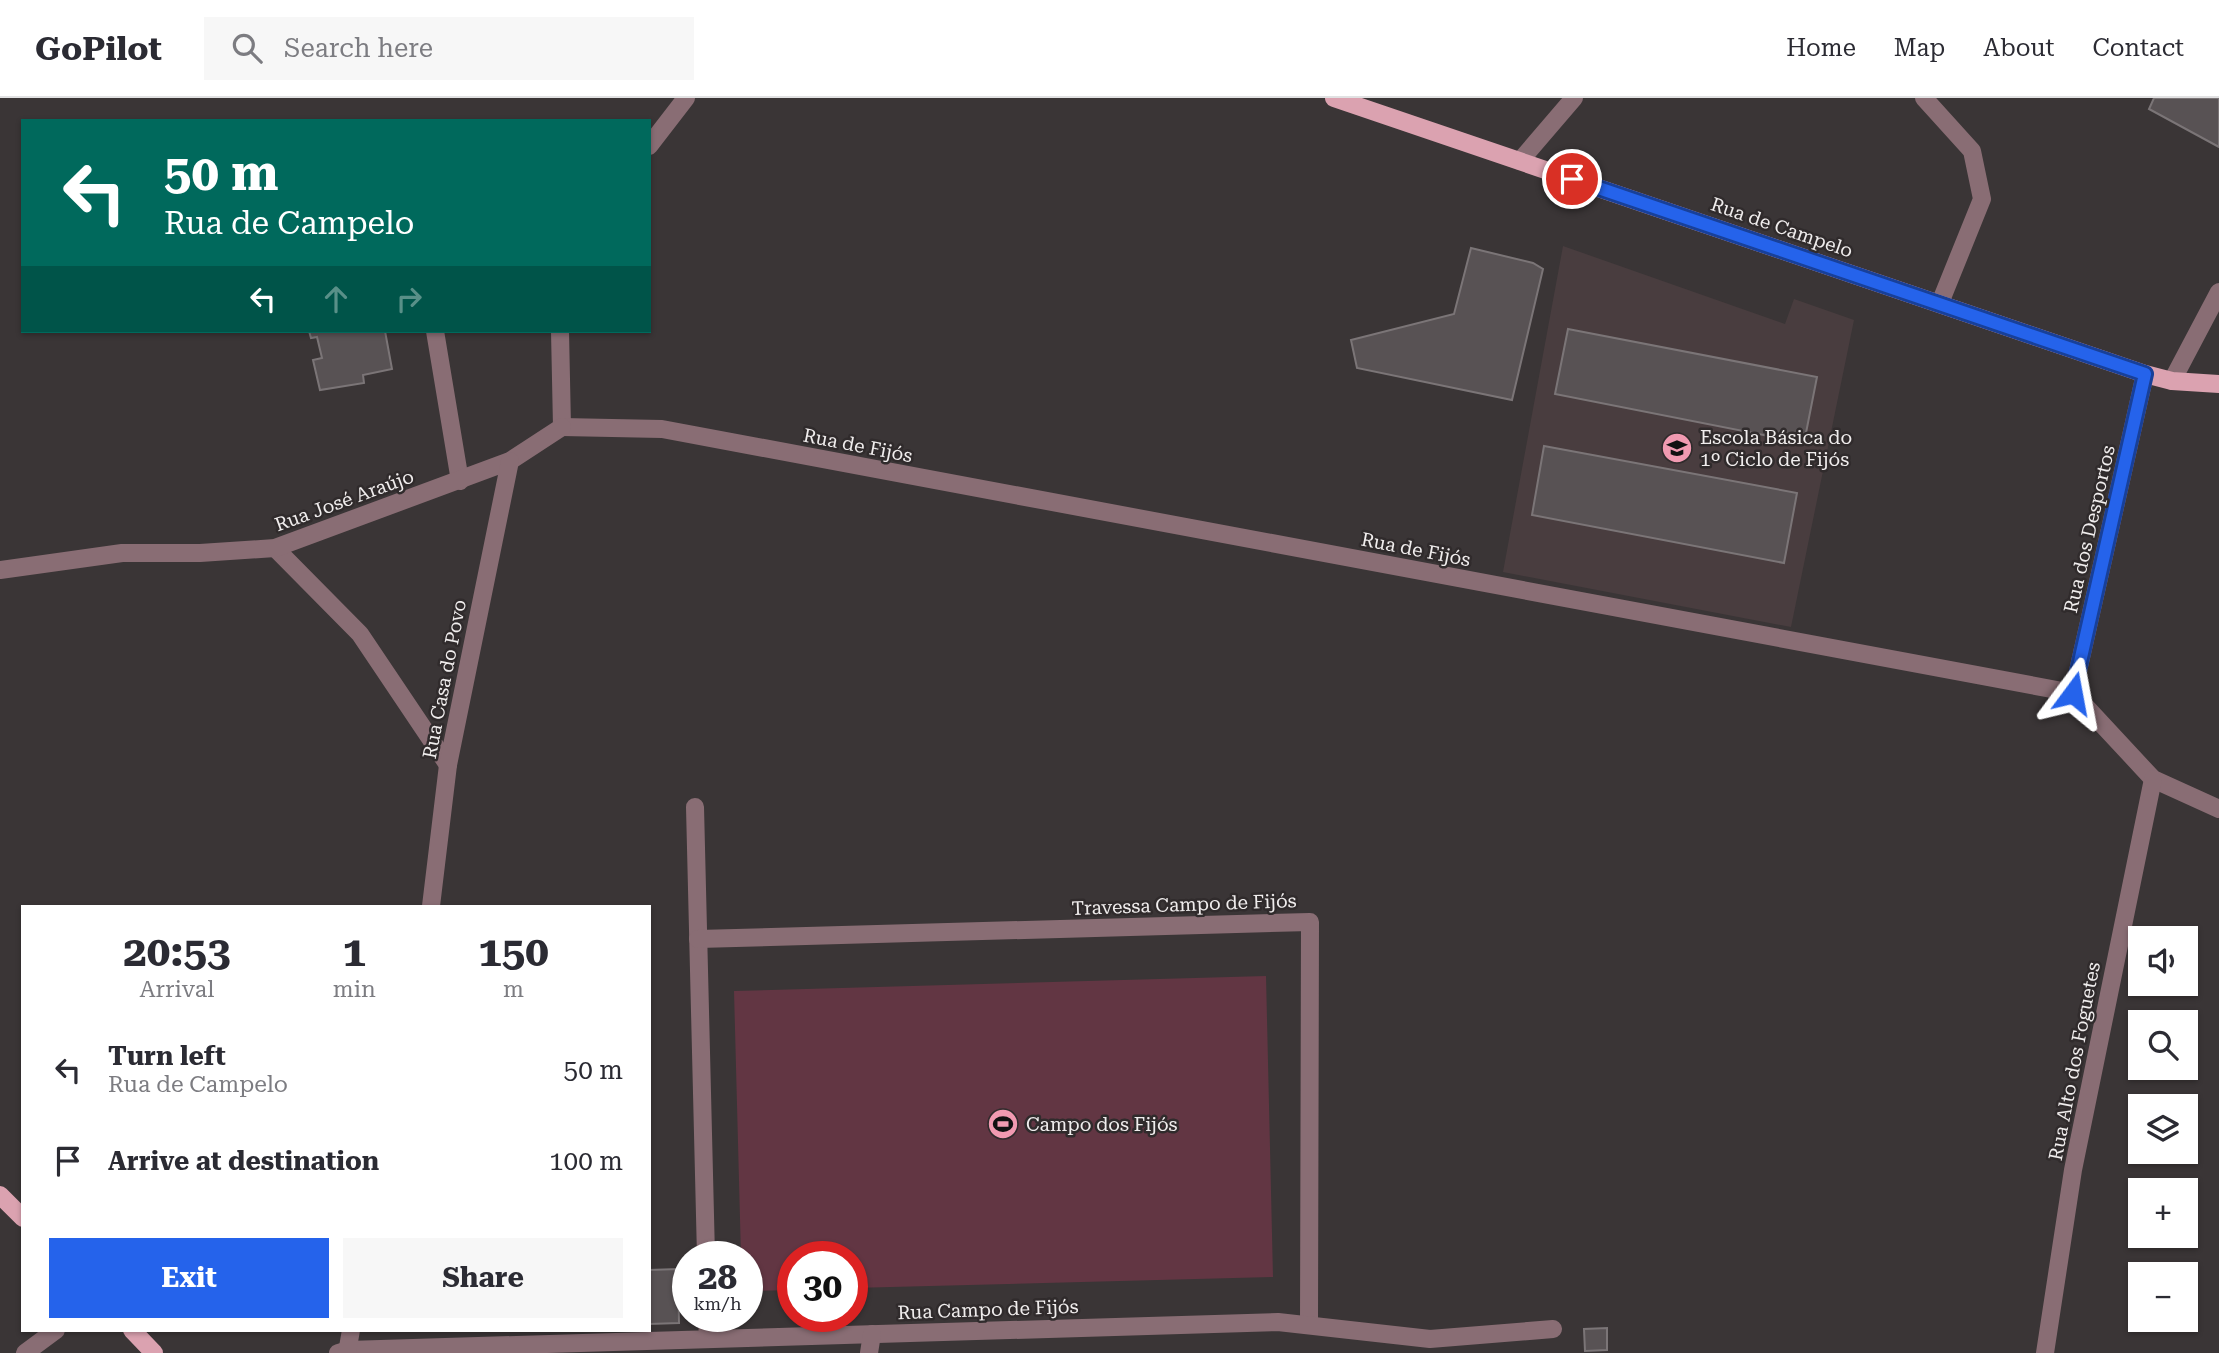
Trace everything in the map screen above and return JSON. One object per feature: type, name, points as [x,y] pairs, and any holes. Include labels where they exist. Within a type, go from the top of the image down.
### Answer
[{"type":"main road","name":"Rua de Campelo","points":[[1334,98],[2145,374],[2172,381],[2219,384]]},
{"type":"main road","points":[[0,1195],[21,1216]]},
{"type":"main road","points":[[134,1332],[154,1353]]},
{"type":"street","points":[[651,143],[686,98]]},
{"type":"street","points":[[1520,161],[1574,98]]},
{"type":"street","points":[[1924,98],[1972,151],[1982,199],[1940,303]]},
{"type":"street","points":[[2172,381],[2219,292]]},
{"type":"street","points":[[435,333],[460,481]]},
{"type":"street","points":[[560,333],[562,427]]},
{"type":"street","name":"Rua dos Desportos","points":[[2073,693],[2145,374]]},
{"type":"street","name":"Rua José Araújo","points":[[0,570],[121,553],[200,553],[275,548],[510,461],[562,427]]},
{"type":"street","name":"Rua de Fijós","points":[[562,427],[662,429],[2073,693]]},
{"type":"street","name":"Rua Casa do Povo","points":[[431,905],[448,765],[510,461]]},
{"type":"street","points":[[275,548],[360,634],[448,765]]},
{"type":"street","points":[[2073,693],[2153,779],[2219,809]]},
{"type":"street","name":"Rua Alto dos Foguetes","points":[[2045,1353],[2073,1170],[2153,779]]},
{"type":"street","points":[[695,807],[706,1241]]},
{"type":"street","name":"Travessa Campo de Fijós","points":[[698,939],[1310,922],[1309,1324]]},
{"type":"street","name":"Rua Campo de Fijós","points":[[344,1352],[1278,1322],[1430,1339],[1553,1329]]},
{"type":"street","points":[[25,1353],[53,1332]]},
{"type":"street","points":[[344,1352],[350,1332]]},
{"type":"street","points":[[708,1332],[708,1339]]},
{"type":"street","points":[[869,1353],[872,1334]]},
{"type":"shaded area","name":"Escola Básica do 1º Ciclo de Fijós","points":[[1563,246],[1785,324],[1794,299],[1854,320],[1791,627],[1503,572]]},
{"type":"shaded area","name":"Campo dos Fijós","points":[[1266,976],[1273,1277],[868,1288],[868,1241],[777,1241],[777,1290],[763,1291],[763,1241],[741,1241],[734,991]]},
{"type":"building","points":[[2154,98],[2219,98],[2219,147],[2149,109]]},
{"type":"building","points":[[1471,248],[1533,263],[1543,269],[1512,400],[1357,368],[1351,340],[1454,314]]},
{"type":"building","points":[[1568,329],[1817,377],[1804,443],[1555,394]]},
{"type":"building","points":[[310,333],[385,333],[392,369],[363,375],[364,383],[320,390],[313,360],[322,358],[317,337],[311,338]]},
{"type":"building","points":[[1544,446],[1797,493],[1784,563],[1532,515]]},
{"type":"building","points":[[672,1269],[672,1323],[651,1324],[651,1270]]},
{"type":"building","points":[[1607,1328],[1607,1350],[1585,1351],[1584,1329]]},
{"type":"place","name":"Escola Básica do 1º Ciclo de Fijós","points":[[1677,448]]},
{"type":"place","name":"Campo dos Fijós","points":[[1003,1124]]},
{"type":"route","points":[[1572,179],[2145,374],[2073,693]]}]
